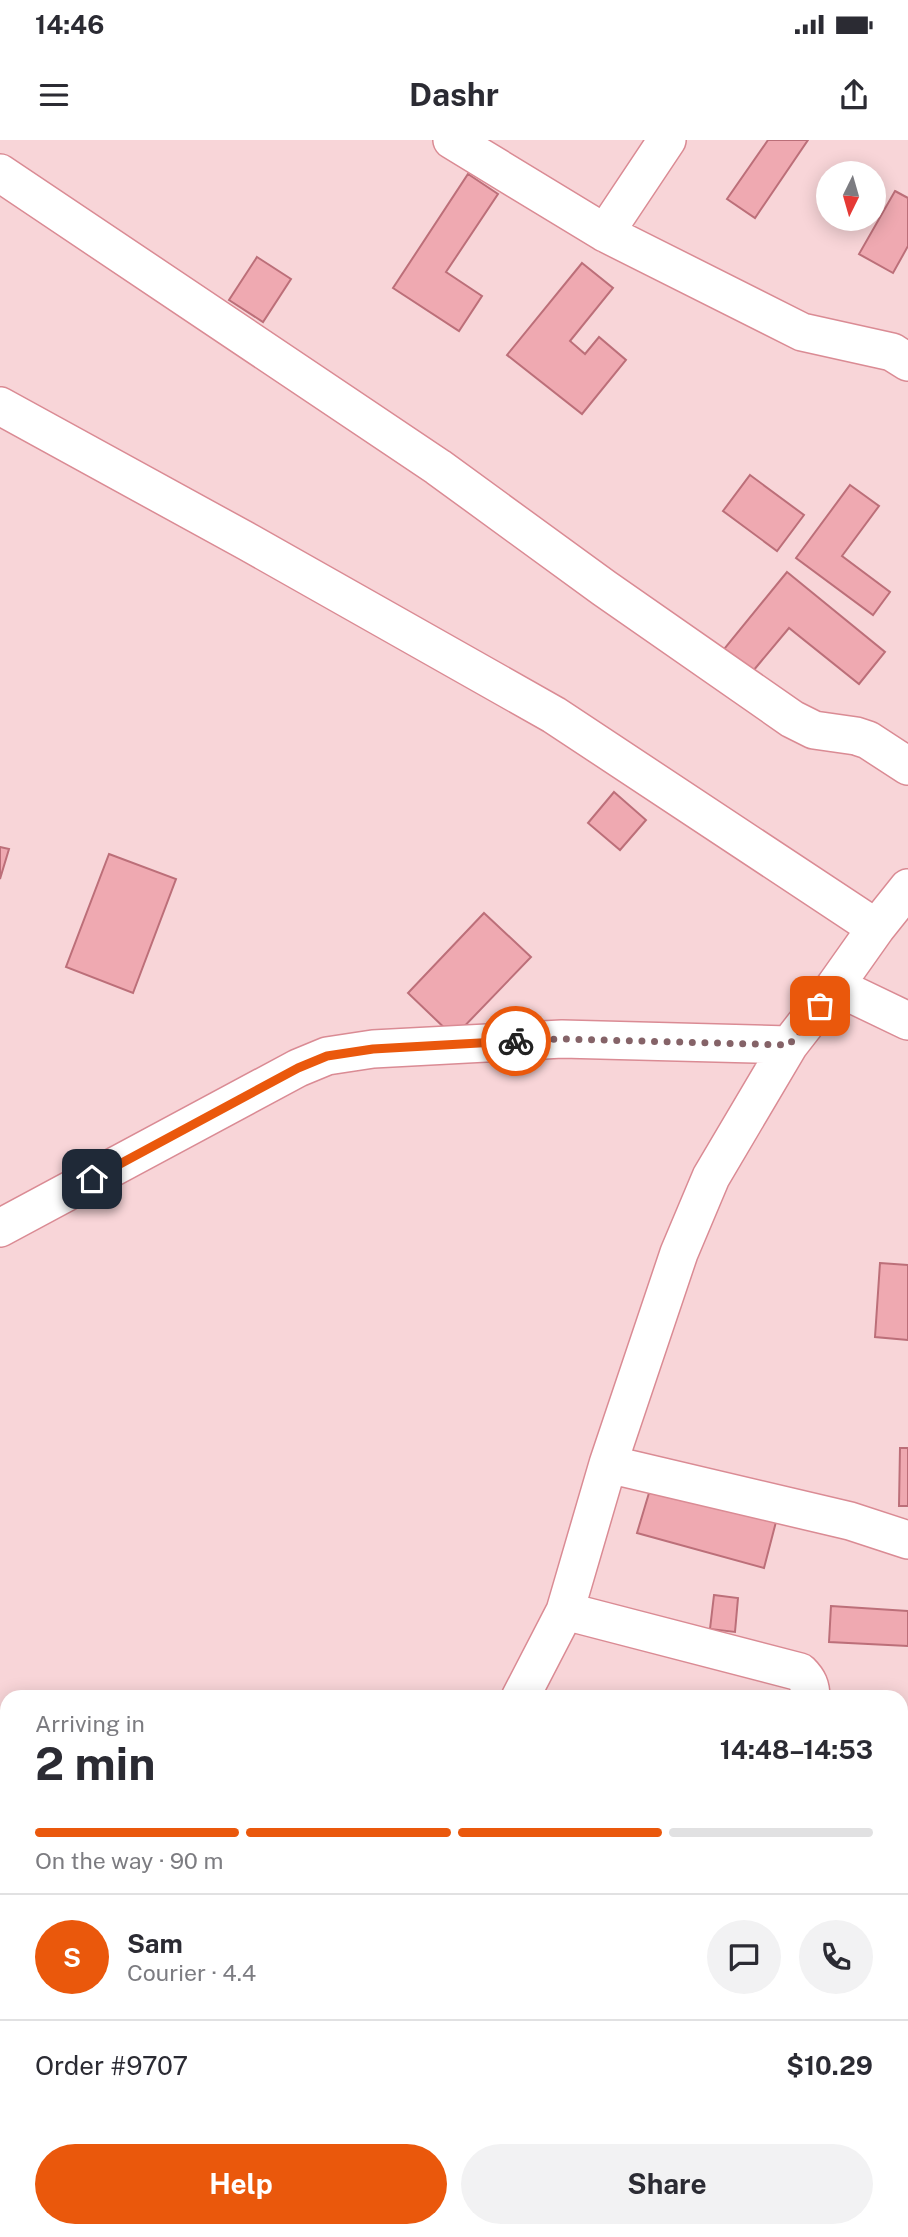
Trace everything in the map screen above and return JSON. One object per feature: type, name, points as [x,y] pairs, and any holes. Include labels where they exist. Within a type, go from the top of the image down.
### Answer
[{"type":"street","points":[[452,140],[605,233],[802,332],[892,352],[908,362]]},
{"type":"street","points":[[605,233],[667,140]]},
{"type":"street","points":[[0,173],[438,467],[604,588],[792,719],[814,730],[868,740],[908,766]]},
{"type":"street","points":[[0,406],[554,715],[876,928]]},
{"type":"street","points":[[524,1690],[565,1611],[608,1464],[679,1253],[711,1177],[789,1045],[908,888]]},
{"type":"street","points":[[835,986],[908,1021]]},
{"type":"street","points":[[0,1228],[298,1068],[327,1056],[373,1049],[562,1039],[789,1045]]},
{"type":"street","points":[[608,1464],[850,1521],[908,1540]]},
{"type":"street","points":[[565,1611],[800,1672],[807,1679],[811,1690]]},
{"type":"building","points":[[768,140],[808,140],[755,218],[727,199]]},
{"type":"building","points":[[468,174],[498,194],[446,272],[482,296],[459,331],[393,288]]},
{"type":"building","points":[[895,191],[908,198],[908,246],[893,273],[859,254],[872,231],[886,231],[886,207]]},
{"type":"building","points":[[257,257],[291,279],[263,322],[229,300]]},
{"type":"building","points":[[582,263],[613,288],[570,341],[585,354],[599,337],[626,360],[582,414],[507,355]]},
{"type":"building","points":[[750,475],[804,515],[777,551],[723,511]]},
{"type":"building","points":[[850,485],[879,506],[842,556],[890,592],[873,615],[796,558]]},
{"type":"building","points":[[787,572],[885,652],[859,684],[789,628],[748,677],[720,654]]},
{"type":"building","points":[[614,792],[646,820],[620,850],[588,823]]},
{"type":"building","points":[[0,847],[9,849],[0,879]]},
{"type":"building","points":[[109,854],[176,879],[133,993],[66,967]]},
{"type":"building","points":[[484,913],[531,957],[454,1037],[408,993]]},
{"type":"building","points":[[880,1263],[908,1265],[908,1340],[875,1337]]},
{"type":"building","points":[[900,1448],[908,1448],[908,1506],[899,1506]]},
{"type":"building","points":[[652,1483],[777,1518],[764,1568],[637,1533]]},
{"type":"building","points":[[714,1595],[738,1598],[735,1632],[710,1629]]},
{"type":"building","points":[[831,1606],[908,1611],[908,1646],[829,1642]]},
{"type":"way so far","points":[[516,1041],[562,1039],[789,1045],[820,1006]]},
{"type":"route","points":[[92,1179],[298,1068],[327,1056],[373,1049],[516,1041]]}]
